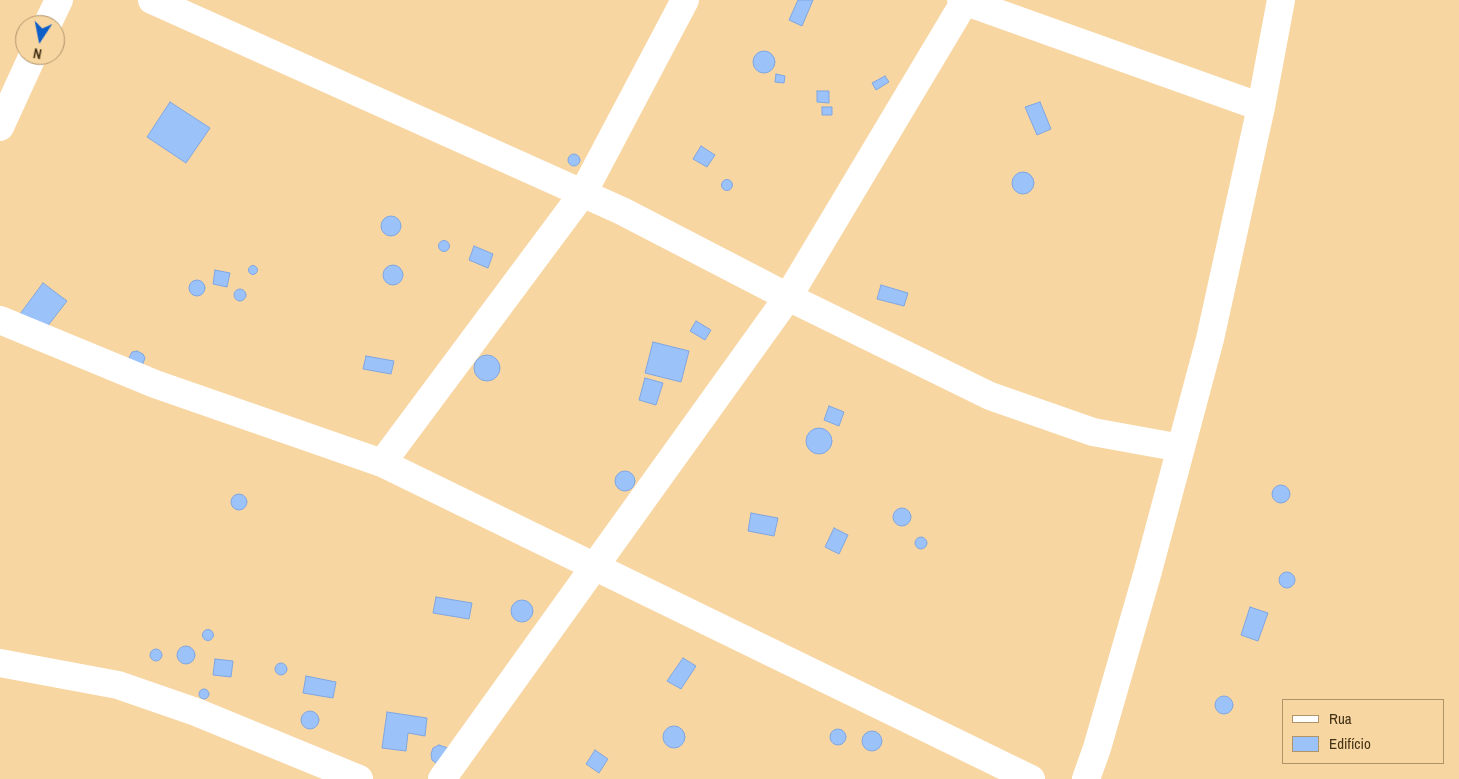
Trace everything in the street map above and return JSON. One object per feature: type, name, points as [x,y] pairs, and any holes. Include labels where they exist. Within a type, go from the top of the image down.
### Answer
[{"type":"street","points":[[52,15],[59,0]]},
{"type":"street","points":[[152,0],[583,192],[788,297],[990,396],[1093,432],[1181,448]]},
{"type":"street","points":[[382,464],[583,192],[685,0]]},
{"type":"street","points":[[1086,779],[1100,739],[1210,339],[1261,107],[1281,0]]},
{"type":"street","points":[[442,779],[788,297],[963,1],[1261,107]]},
{"type":"street","points":[[0,127],[28,65]]},
{"type":"street","points":[[0,320],[155,384],[382,464],[1031,779]]},
{"type":"street","points":[[0,663],[118,685],[196,712],[359,779]]},
{"type":"building","points":[[798,0],[813,0],[802,26],[789,20]]},
{"type":"building","points":[[764,51],[774,58],[775,62],[768,72],[764,73],[754,66],[753,62],[760,52]]},
{"type":"building","points":[[776,74],[785,76],[784,83],[775,82]]},
{"type":"building","points":[[885,76],[889,82],[876,90],[872,83]]},
{"type":"building","points":[[817,91],[829,91],[829,103],[817,102]]},
{"type":"building","points":[[170,102],[210,128],[186,163],[147,137]]},
{"type":"building","points":[[1040,102],[1051,129],[1037,135],[1025,107]]},
{"type":"building","points":[[822,107],[832,107],[832,115],[822,115]]},
{"type":"building","points":[[701,146],[715,155],[707,167],[693,159]]},
{"type":"building","points":[[574,154],[580,160],[574,166],[568,160]]},
{"type":"building","points":[[1023,172],[1031,175],[1034,183],[1031,191],[1023,194],[1015,191],[1012,183],[1015,175]]},
{"type":"building","points":[[727,179],[733,185],[727,191],[721,185]]},
{"type":"building","points":[[391,216],[398,219],[401,226],[398,233],[391,236],[384,233],[381,226],[384,219]]},
{"type":"building","points":[[442,241],[446,241],[449,246],[448,250],[442,251],[439,248],[439,244]]},
{"type":"building","points":[[474,246],[493,254],[488,268],[469,260]]},
{"type":"building","points":[[253,265],[258,270],[253,275],[248,270]]},
{"type":"building","points":[[393,265],[400,268],[403,275],[400,282],[393,285],[386,282],[383,275],[386,268]]},
{"type":"building","points":[[215,270],[230,273],[227,287],[213,284]]},
{"type":"building","points":[[197,280],[203,282],[205,288],[203,294],[197,296],[191,294],[189,288],[191,282]]},
{"type":"building","points":[[43,283],[67,301],[43,332],[20,314]]},
{"type":"building","points":[[881,285],[908,293],[904,306],[877,299]]},
{"type":"building","points":[[238,289],[242,289],[246,295],[242,301],[238,301],[234,297],[234,293]]},
{"type":"building","points":[[696,321],[711,330],[705,340],[690,331]]},
{"type":"building","points":[[653,342],[689,351],[681,382],[645,373]]},
{"type":"building","points":[[137,351],[143,354],[145,358],[142,366],[128,360],[132,352]]},
{"type":"building","points":[[487,355],[496,359],[500,368],[496,377],[487,381],[478,377],[474,368],[478,359]]},
{"type":"building","points":[[366,356],[394,361],[391,374],[363,369]]},
{"type":"building","points":[[645,378],[663,383],[656,405],[639,400]]},
{"type":"building","points":[[829,406],[844,412],[839,426],[824,420]]},
{"type":"building","points":[[819,428],[829,431],[832,441],[829,451],[819,454],[809,451],[806,441],[809,431]]},
{"type":"building","points":[[625,471],[632,474],[635,481],[632,488],[625,491],[618,488],[615,481],[618,474]]},
{"type":"building","points":[[1277,485],[1285,485],[1290,490],[1288,501],[1277,503],[1272,498],[1272,490]]},
{"type":"building","points":[[239,494],[247,502],[239,510],[231,502]]},
{"type":"building","points":[[902,508],[908,511],[911,517],[908,523],[902,526],[896,523],[893,517],[896,511]]},
{"type":"building","points":[[751,513],[778,518],[774,536],[748,531]]},
{"type":"building","points":[[834,528],[848,535],[839,554],[825,547]]},
{"type":"building","points":[[923,537],[926,538],[926,548],[919,549],[916,548],[915,541],[916,538]]},
{"type":"building","points":[[1284,572],[1290,572],[1295,577],[1293,586],[1284,588],[1279,583],[1279,577]]},
{"type":"building","points":[[436,597],[472,603],[469,619],[433,613]]},
{"type":"building","points":[[522,600],[530,603],[533,611],[530,619],[522,622],[514,619],[511,611],[514,603]]},
{"type":"building","points":[[1250,607],[1268,613],[1258,641],[1241,635]]},
{"type":"building","points":[[206,630],[210,630],[213,635],[212,639],[206,640],[203,637],[203,633]]},
{"type":"building","points":[[186,646],[192,649],[195,655],[192,661],[186,664],[180,661],[177,655],[180,649]]},
{"type":"building","points":[[154,649],[158,649],[162,655],[158,661],[154,661],[150,657],[150,653]]},
{"type":"building","points":[[683,658],[696,666],[681,689],[667,681]]},
{"type":"building","points":[[215,659],[233,661],[231,677],[213,675]]},
{"type":"building","points":[[279,663],[283,663],[287,669],[283,675],[279,675],[275,671],[275,667]]},
{"type":"building","points":[[306,676],[336,682],[333,698],[303,693]]},
{"type":"building","points":[[202,689],[206,689],[209,694],[208,698],[202,699],[199,696],[199,692]]},
{"type":"building","points":[[1224,696],[1230,699],[1233,705],[1230,711],[1224,714],[1218,711],[1215,705],[1218,699]]},
{"type":"building","points":[[310,711],[316,714],[319,720],[316,726],[310,729],[304,726],[301,720],[304,714]]},
{"type":"building","points":[[387,712],[427,718],[425,736],[408,733],[406,751],[382,748]]},
{"type":"building","points":[[674,726],[682,729],[685,737],[682,745],[674,748],[666,745],[663,737],[666,729]]},
{"type":"building","points":[[838,729],[846,737],[838,745],[830,737]]},
{"type":"building","points":[[872,731],[879,734],[882,741],[879,748],[872,751],[865,748],[862,741],[865,734]]},
{"type":"building","points":[[439,745],[448,748],[437,764],[432,760],[431,754],[433,748]]},
{"type":"building","points":[[595,750],[608,759],[599,773],[586,764]]}]
